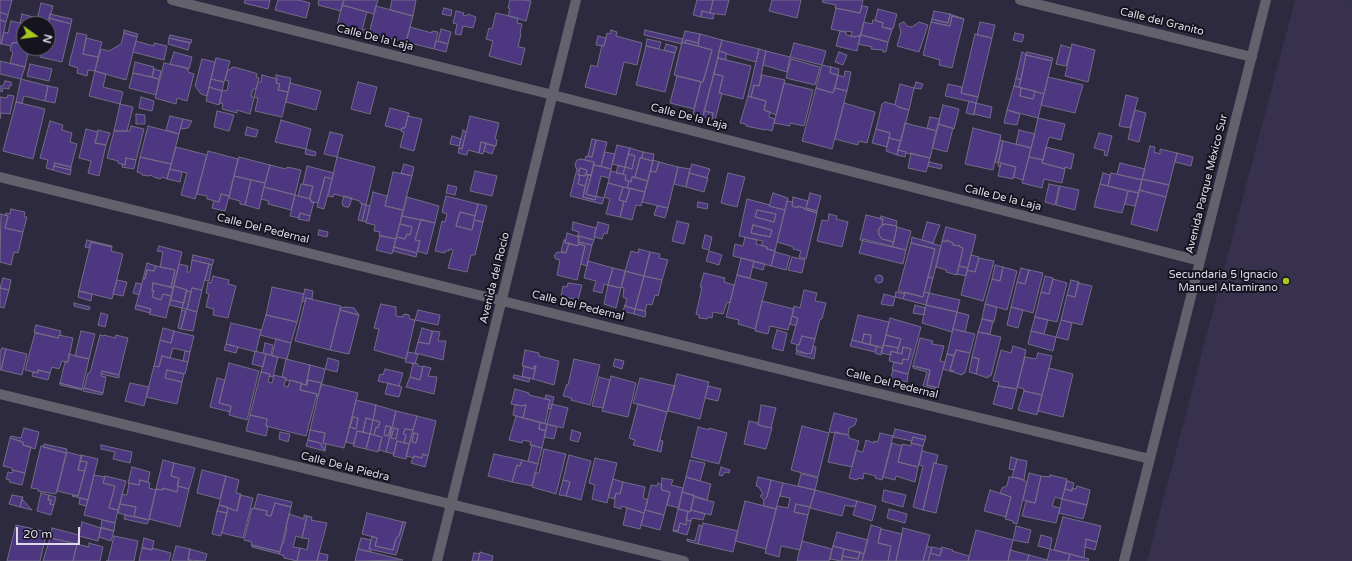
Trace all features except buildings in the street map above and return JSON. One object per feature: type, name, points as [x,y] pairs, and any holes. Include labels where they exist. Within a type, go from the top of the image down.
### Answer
[{"type":"street","name":"Calle De la Laja","points":[[172,0],[553,95],[1200,261]]},
{"type":"street","name":"Avenida del Rocío","points":[[437,561],[576,0]]},
{"type":"street","name":"Calle del Granito","points":[[1020,0],[1252,56]]},
{"type":"street","name":"Avenida Parque México Sur","points":[[1124,561],[1266,0]]},
{"type":"street","name":"Calle Del Pedernal","points":[[0,177],[834,383],[1150,459]]},
{"type":"street","name":"Calle De la Piedra","points":[[0,394],[684,561]]},
{"type":"shaded area","name":"Secundaria 5 Ignacio Manuel Altamirano","points":[[1295,0],[1352,1],[1352,561],[1147,561]]},
{"type":"place","name":"Secundaria 5 Ignacio Manuel Altamirano","points":[[1286,281]]}]
